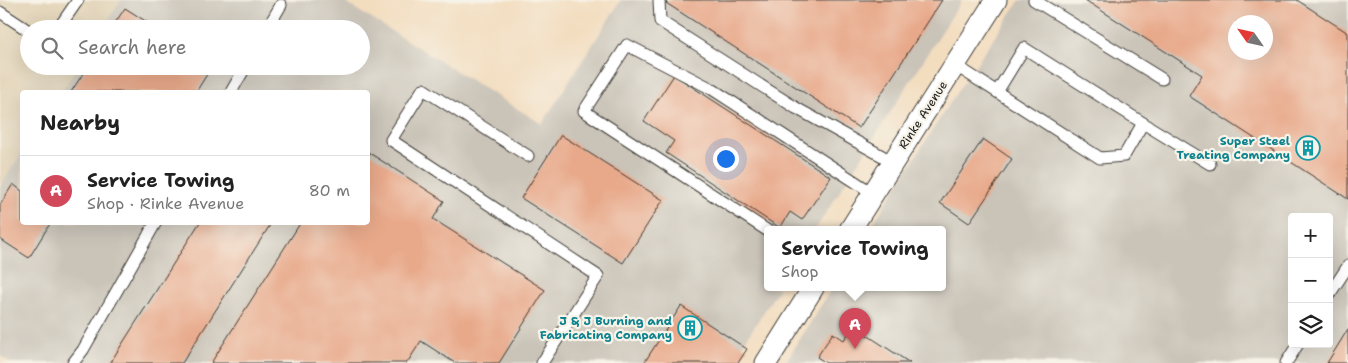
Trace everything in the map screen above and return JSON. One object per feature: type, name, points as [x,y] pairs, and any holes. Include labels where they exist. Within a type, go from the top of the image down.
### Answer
[{"type":"street","name":"Rinke Avenue","points":[[853,226],[996,0]]},
{"type":"street","points":[[766,363],[812,291]]},
{"type":"lane","points":[[64,20],[78,0]]},
{"type":"lane","points":[[659,0],[660,21],[796,108],[894,162]]},
{"type":"lane","points":[[1034,0],[1162,80]]},
{"type":"lane","points":[[272,20],[281,5]]},
{"type":"lane","points":[[0,12],[20,25]]},
{"type":"lane","points":[[764,228],[584,111],[628,44],[712,89],[874,194]]},
{"type":"lane","points":[[997,92],[1024,48],[1210,164]]},
{"type":"lane","points":[[955,65],[1100,158],[1124,156],[1143,123]]},
{"type":"lane","points":[[232,90],[241,75]]},
{"type":"lane","points":[[528,156],[423,89],[391,140],[598,276],[542,363]]},
{"type":"lane","points":[[74,363],[84,350],[154,225]]},
{"type":"lane","points":[[1333,289],[1348,266]]},
{"type":"lane","points":[[1286,363],[1295,348]]},
{"type":"shaded area","points":[[0,0],[121,0],[108,20],[20,20],[20,75],[72,75],[62,90],[20,90],[20,155],[0,187]]},
{"type":"shaded area","points":[[121,0],[341,0],[542,124],[621,0],[962,0],[818,226],[764,226],[764,291],[777,291],[731,363],[11,363],[0,356],[0,187],[20,155],[20,225],[370,225],[370,90],[62,90],[72,75],[370,75],[370,20],[108,20]]},
{"type":"shaded area","points":[[1020,0],[1348,0],[1348,363],[785,363],[830,291],[946,291],[946,226],[872,226],[953,98]]},
{"type":"building","points":[[669,0],[942,0],[859,128],[666,3]]},
{"type":"building","name":"Super Steel Treating Company","points":[[1085,0],[1297,0],[1348,33],[1348,199],[1189,96],[1202,75]]},
{"type":"building","points":[[125,8],[144,20],[117,20]]},
{"type":"building","points":[[82,75],[206,75],[197,90],[72,90]]},
{"type":"building","points":[[674,75],[831,177],[802,220],[790,212],[781,226],[777,226],[666,153],[674,141],[644,121]]},
{"type":"building","points":[[561,135],[663,200],[623,263],[521,198]]},
{"type":"building","points":[[983,139],[1012,159],[969,223],[940,203]]},
{"type":"building","points":[[370,153],[444,201],[433,219],[545,290],[499,363],[455,363],[421,341],[407,363],[211,363],[299,225],[370,225]]},
{"type":"building","points":[[13,184],[20,189],[20,225],[49,225],[29,258],[0,239],[0,205]]},
{"type":"building","points":[[198,225],[270,225],[182,363],[110,363]]},
{"type":"building","name":"J & J Burning and Fabricating Company","points":[[681,306],[747,349],[738,363],[644,363]]},
{"type":"building","points":[[853,326],[910,363],[826,363],[817,357],[833,333],[844,340]]},
{"type":"building","points":[[1348,329],[1348,363],[1327,363]]},
{"type":"place","name":"Super Steel Treating Company","points":[[1308,148]]},
{"type":"place","name":"J & J Burning and Fabricating Company","points":[[690,328]]},
{"type":"place","name":"Service Towing","points":[[855,349]]}]
